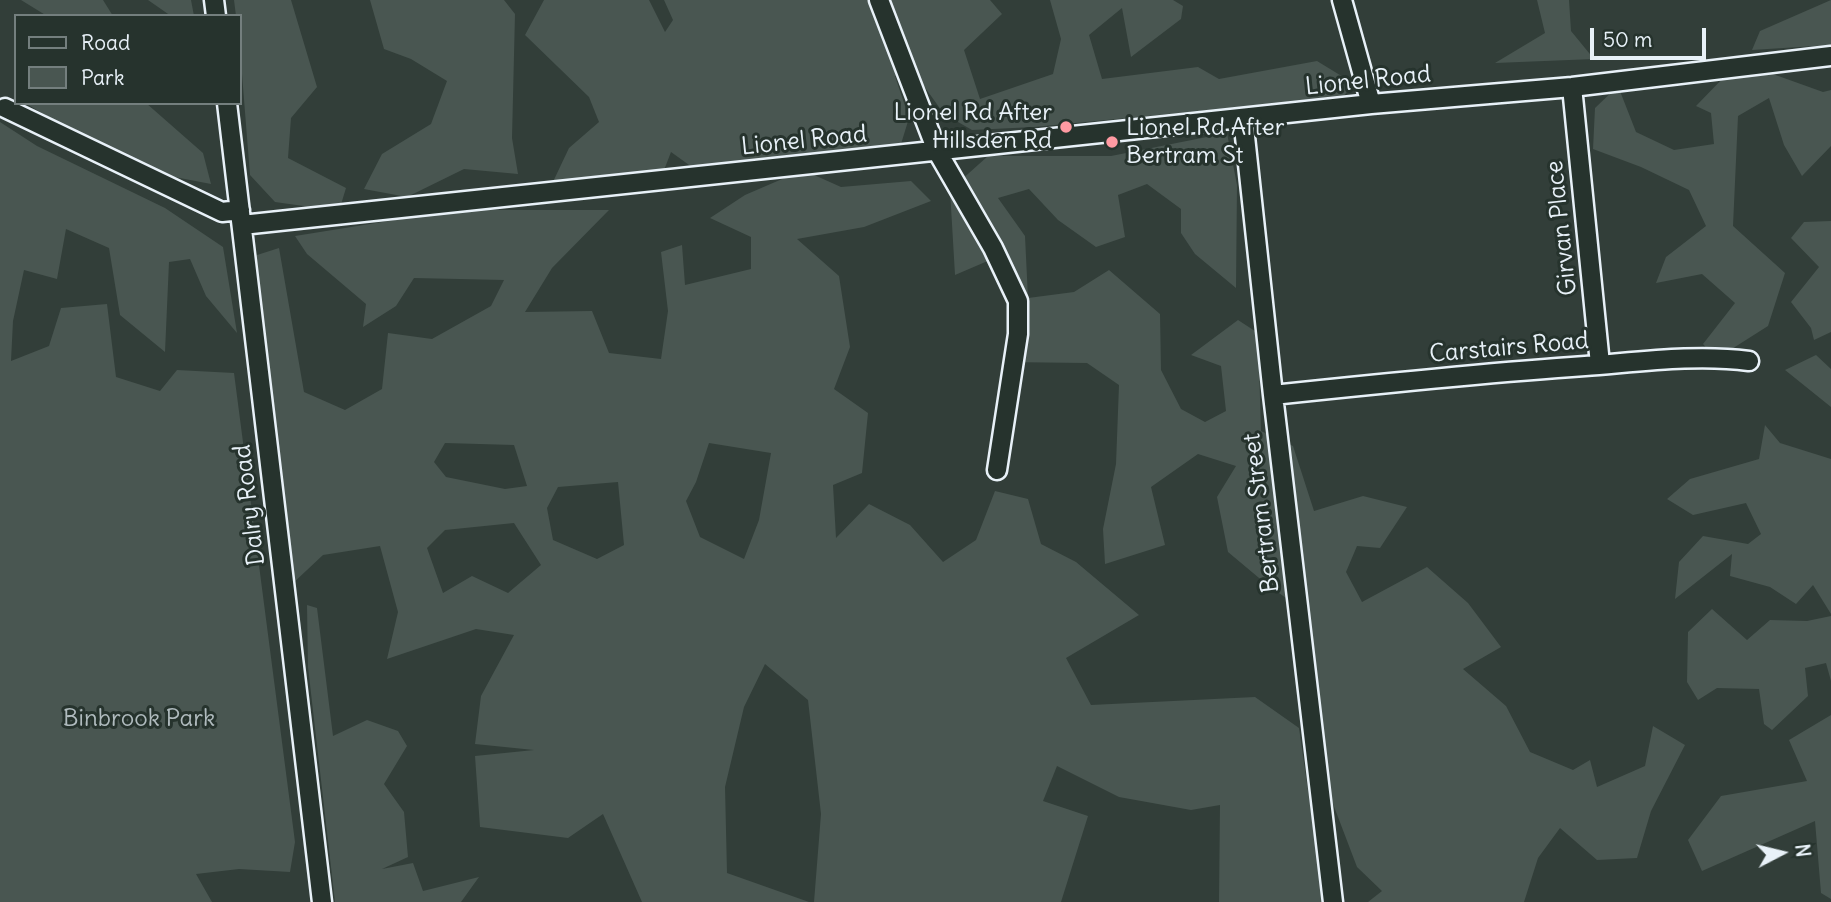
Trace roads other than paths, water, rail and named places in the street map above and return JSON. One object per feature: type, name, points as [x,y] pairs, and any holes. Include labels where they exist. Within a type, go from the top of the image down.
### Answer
[{"type":"street","points":[[879,0],[937,151],[993,248],[1018,302],[1018,334],[997,471]]},
{"type":"street","points":[[1342,0],[1371,104]]},
{"type":"street","name":"Lionel Road","points":[[5,108],[222,212],[241,217],[937,151],[1371,104],[1572,87],[1831,57]]},
{"type":"street","name":"Girvan Place","points":[[1572,87],[1600,365]]},
{"type":"street","name":"Dalry Road","points":[[227,105],[322,902]]},
{"type":"street","name":"Bertram Street","points":[[1243,118],[1333,902]]},
{"type":"street","name":"Carstairs Road","points":[[1273,394],[1498,372],[1716,358],[1749,361]]},
{"type":"place","name":"Lionel Rd After Hillsden Rd","points":[[1066,127]]},
{"type":"place","name":"Lionel Rd After Bertram St","points":[[1112,142]]},
{"type":"park label","name":"Binbrook Park","points":[[139,719]]}]
